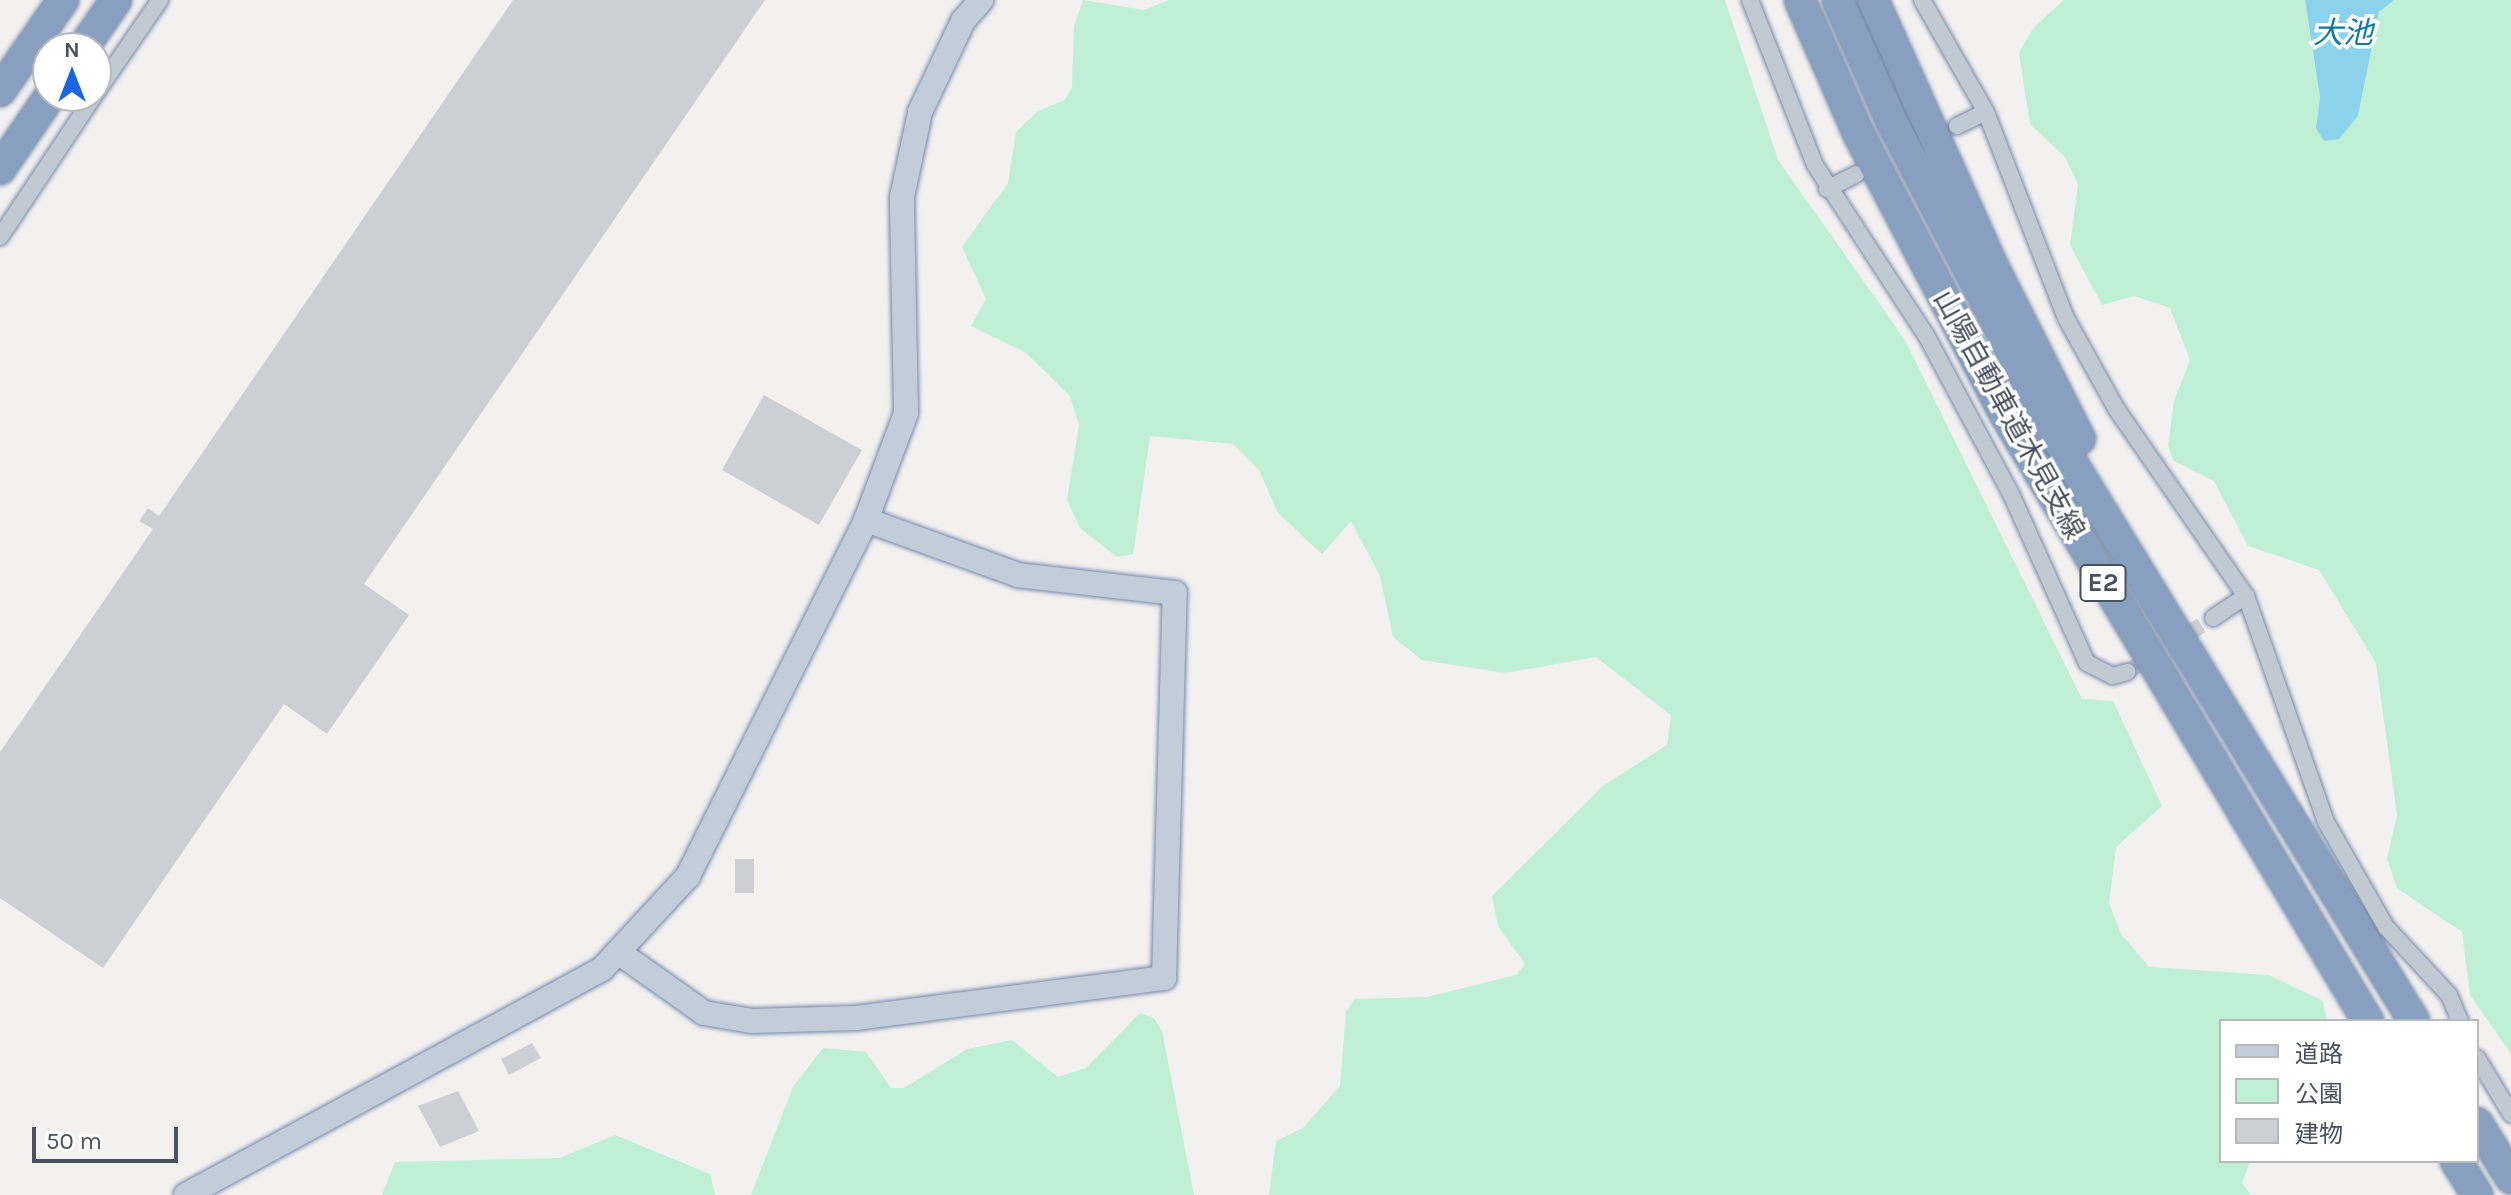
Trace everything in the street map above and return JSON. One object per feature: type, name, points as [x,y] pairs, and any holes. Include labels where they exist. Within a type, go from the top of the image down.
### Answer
[{"type":"highway","points":[[6,82],[55,0]]},
{"type":"highway","points":[[6,82],[63,0]]},
{"type":"highway","points":[[94,32],[116,0]]},
{"type":"highway","name":"山陽自動車道木見支線","points":[[1800,0],[1858,133],[2006,416],[2367,1019]]},
{"type":"highway","points":[[1838,0],[1971,277],[2128,560]]},
{"type":"highway","name":"E2","points":[[1873,0],[1985,251],[2076,432],[2128,560],[2413,1019]]},
{"type":"highway","points":[[0,169],[39,112]]},
{"type":"highway","points":[[2479,1126],[2511,1178]]},
{"type":"highway","points":[[2457,1163],[2477,1195]]},
{"type":"street","points":[[112,70],[160,0]]},
{"type":"street","points":[[186,1195],[621,954],[688,876],[866,520],[906,413],[902,197],[920,112],[963,21],[981,0]]},
{"type":"street","points":[[1750,0],[1827,189],[1926,335],[2011,494],[2087,663],[2113,676],[2127,672]]},
{"type":"street","points":[[1922,0],[1986,112],[2066,318],[2117,410],[2246,596],[2326,822],[2386,927],[2449,995],[2459,1019]]},
{"type":"street","points":[[0,237],[84,112]]},
{"type":"street","points":[[1957,126],[1986,112]]},
{"type":"street","points":[[1827,189],[1856,174]]},
{"type":"street","points":[[621,954],[704,1013],[752,1021],[856,1018],[1164,978],[1175,593],[1018,575],[866,520]]},
{"type":"street","points":[[2213,618],[2246,596]]},
{"type":"street","points":[[2479,1061],[2511,1114]]},
{"type":"green space","points":[[1083,0],[1144,10],[1169,0],[1725,0],[1778,160],[1905,340],[2082,699],[2113,701],[2162,806],[2116,847],[2109,903],[2121,934],[2149,967],[2269,975],[2323,1001],[2327,1019],[2219,1019],[2219,1163],[2249,1163],[2242,1183],[2251,1195],[1269,1195],[1276,1141],[1303,1128],[1340,1086],[1346,1012],[1354,999],[1427,997],[1516,975],[1525,964],[1498,926],[1492,896],[1604,785],[1667,745],[1671,715],[1596,657],[1505,673],[1422,660],[1393,637],[1380,576],[1351,521],[1322,554],[1278,513],[1259,470],[1233,444],[1150,436],[1133,554],[1117,557],[1080,528],[1067,500],[1079,425],[1070,396],[1026,353],[971,326],[986,299],[962,247],[1008,183],[1016,132],[1038,111],[1065,100],[1072,87],[1074,26]]},
{"type":"green space","points":[[2064,0],[2305,0],[2320,97],[2316,128],[2358,116],[2379,12],[2394,0],[2511,0],[2511,1054],[2470,995],[2462,932],[2397,888],[2387,859],[2397,815],[2376,663],[2319,570],[2248,546],[2214,481],[2174,461],[2168,446],[2174,401],[2190,360],[2170,308],[2134,296],[2102,305],[2070,245],[2078,184],[2065,157],[2030,124],[2019,53],[2034,27]]},
{"type":"green space","points":[[1140,1013],[1154,1018],[1162,1031],[1194,1195],[751,1195],[793,1087],[823,1048],[866,1052],[891,1088],[904,1088],[967,1049],[1012,1040],[1058,1077],[1086,1068]]},
{"type":"green space","points":[[615,1135],[710,1174],[715,1195],[382,1195],[395,1162],[560,1158]]},
{"type":"water","name":"大池","points":[[2305,0],[2394,0],[2379,12],[2358,116],[2339,139],[2324,141],[2316,128],[2320,97]]},
{"type":"building","points":[[513,0],[765,0],[364,584],[409,615],[327,734],[284,704],[103,968],[0,898],[0,752],[153,529],[139,521],[148,508],[159,516]]},
{"type":"building","points":[[764,395],[862,450],[819,525],[722,470]]},
{"type":"building","points":[[735,859],[754,859],[754,893],[735,893]]},
{"type":"building","points":[[532,1043],[541,1058],[509,1075],[501,1059]]},
{"type":"building","points":[[458,1091],[479,1131],[440,1147],[418,1106]]},
{"type":"tunnel","points":[[1872,167],[1957,126]]},
{"type":"tunnel","points":[[2127,672],[2213,618]]}]
